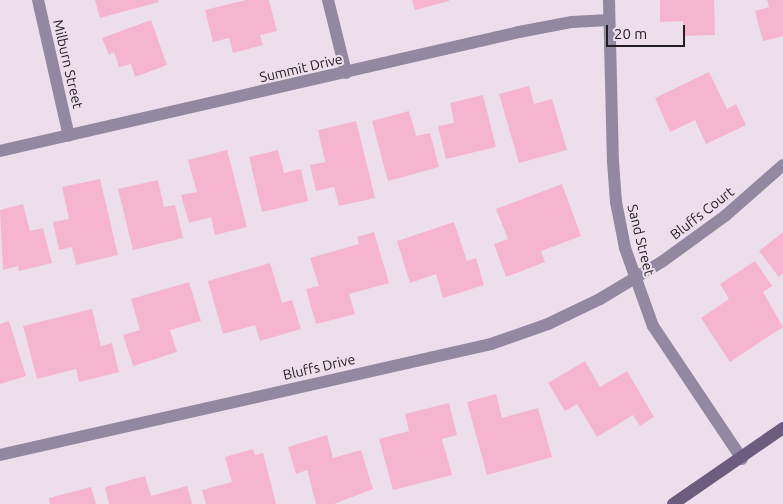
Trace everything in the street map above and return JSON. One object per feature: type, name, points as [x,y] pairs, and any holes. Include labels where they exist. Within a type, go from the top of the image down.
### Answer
[{"type":"street","name":"Milburn Street","points":[[38,0],[69,136]]},
{"type":"street","points":[[328,0],[346,73]]},
{"type":"street","name":"Sand Street","points":[[608,0],[616,202],[635,279],[653,326],[742,458]]},
{"type":"street","name":"Summit Drive","points":[[0,152],[519,32],[572,22],[609,20]]},
{"type":"street","name":"Bluffs Court","points":[[635,279],[724,216],[783,165]]},
{"type":"street","name":"Bluffs Drive","points":[[0,455],[491,344],[548,324],[635,279]]},
{"type":"street","points":[[673,504],[783,428]]},
{"type":"building","points":[[95,0],[158,0],[159,2],[100,18]]},
{"type":"building","points":[[246,0],[269,0],[277,31],[260,35],[263,45],[233,53],[229,38],[213,42],[205,10]]},
{"type":"building","points":[[412,0],[449,0],[449,1],[415,10]]},
{"type":"building","points":[[660,0],[714,0],[715,35],[684,36],[683,21],[660,22]]},
{"type":"building","points":[[767,0],[783,0],[783,36],[763,41],[755,11],[769,7]]},
{"type":"building","points":[[151,20],[167,65],[135,77],[131,64],[119,67],[114,52],[109,55],[102,38]]},
{"type":"building","points":[[709,72],[727,109],[736,104],[746,125],[706,144],[695,120],[670,132],[655,98]]},
{"type":"building","points":[[529,86],[534,104],[552,99],[567,150],[519,163],[499,94]]},
{"type":"building","points":[[483,95],[496,147],[446,159],[438,126],[454,123],[450,103]]},
{"type":"building","points":[[409,111],[416,136],[430,133],[439,167],[388,181],[372,121]]},
{"type":"building","points":[[356,121],[375,198],[339,206],[334,187],[316,191],[310,165],[325,162],[318,130]]},
{"type":"building","points":[[227,150],[247,227],[215,235],[211,217],[189,223],[181,195],[197,192],[188,160]]},
{"type":"building","points":[[278,150],[284,173],[301,169],[308,201],[262,212],[249,157]]},
{"type":"building","points":[[100,179],[118,255],[76,265],[72,247],[59,250],[53,222],[69,219],[62,187]]},
{"type":"building","points":[[158,180],[164,207],[175,205],[183,238],[133,250],[118,189]]},
{"type":"building","points":[[562,184],[581,236],[541,251],[545,262],[506,277],[494,244],[508,239],[496,209]]},
{"type":"building","points":[[23,204],[30,231],[43,228],[52,263],[19,271],[18,266],[3,270],[0,210]]},
{"type":"building","points":[[454,222],[467,261],[476,258],[484,285],[443,298],[436,274],[410,283],[397,241]]},
{"type":"building","points":[[374,232],[389,283],[349,294],[355,314],[316,324],[306,289],[319,286],[310,258],[359,244],[357,237]]},
{"type":"building","points":[[783,232],[783,273],[779,277],[759,251]]},
{"type":"building","points":[[755,261],[772,286],[763,292],[783,327],[730,362],[701,318],[729,299],[720,284]]},
{"type":"building","points":[[270,263],[282,303],[292,300],[301,329],[260,341],[255,325],[223,334],[208,281]]},
{"type":"building","points":[[189,282],[201,321],[170,330],[177,352],[133,366],[123,335],[140,330],[131,299]]},
{"type":"building","points":[[92,309],[101,346],[112,343],[119,372],[79,382],[76,369],[37,379],[23,326]]},
{"type":"building","points":[[9,321],[26,376],[0,384],[0,324]]},
{"type":"building","points":[[585,361],[600,387],[627,371],[654,417],[640,426],[633,415],[597,437],[577,404],[565,411],[548,383]]},
{"type":"building","points":[[496,394],[502,418],[538,408],[552,457],[487,475],[467,402]]},
{"type":"building","points":[[449,403],[457,435],[442,439],[452,475],[393,490],[379,439],[409,431],[405,414]]},
{"type":"building","points":[[327,435],[333,458],[361,450],[373,489],[334,504],[316,504],[307,470],[296,474],[288,447]]},
{"type":"building","points":[[253,449],[255,455],[263,453],[276,504],[206,504],[202,490],[232,482],[225,457]]},
{"type":"building","points":[[145,476],[151,496],[187,486],[192,504],[109,504],[105,487]]},
{"type":"building","points":[[91,487],[96,504],[50,504],[49,498]]}]
